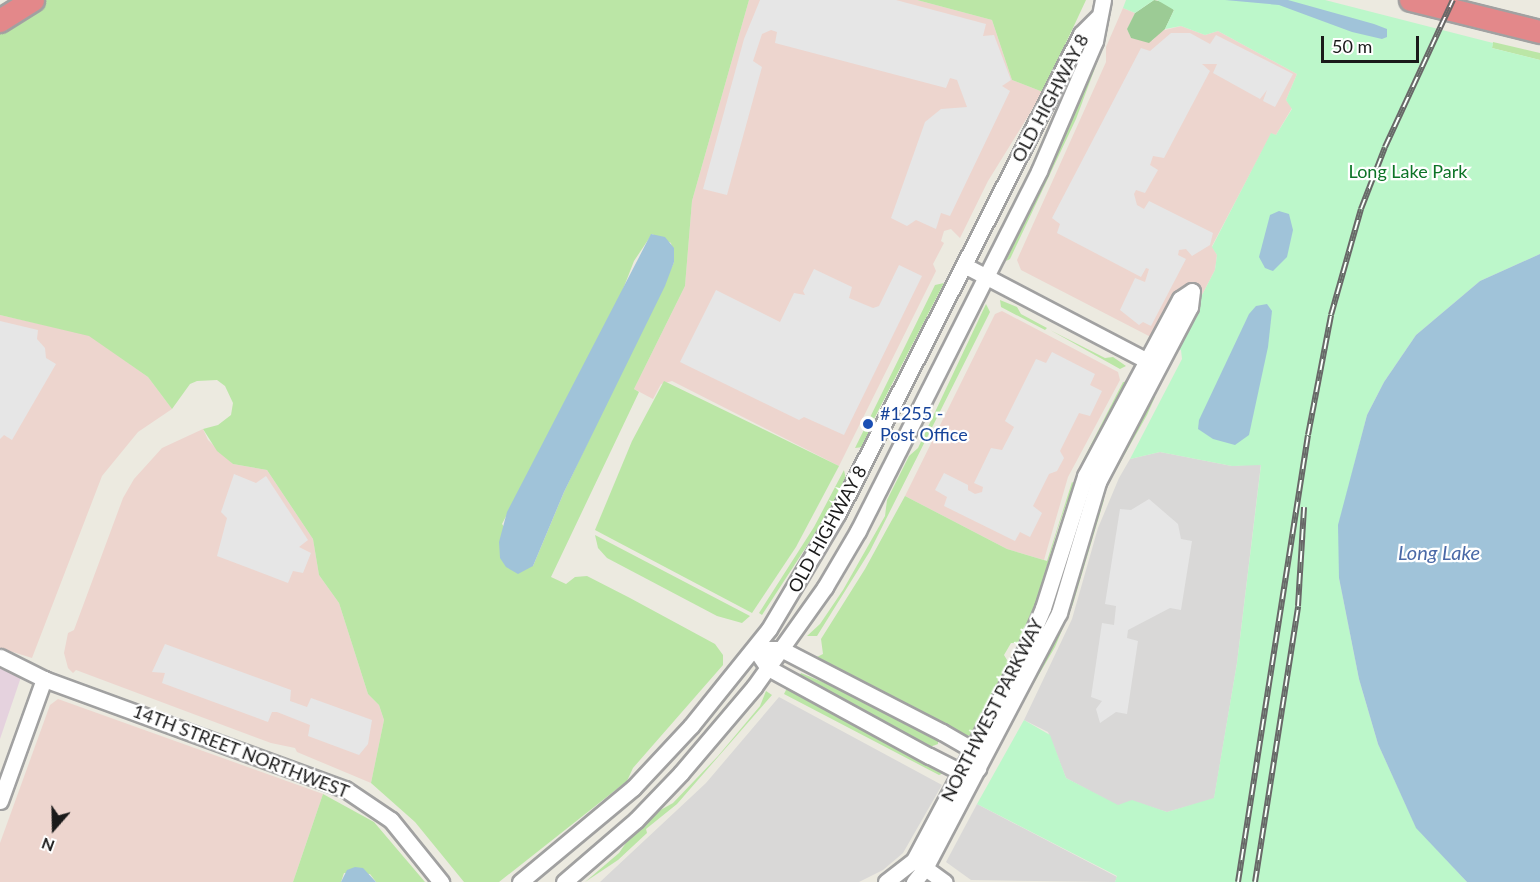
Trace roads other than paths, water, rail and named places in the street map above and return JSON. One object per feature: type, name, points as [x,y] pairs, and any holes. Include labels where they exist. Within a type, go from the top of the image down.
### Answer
[{"type":"highway","points":[[0,21],[33,0]]},
{"type":"highway","points":[[1411,0],[1540,32]]},
{"type":"street","name":"OLD HIGHWAY 8","points":[[564,882],[636,820],[727,720],[768,668],[825,587],[858,531],[987,278],[1080,80],[1095,41],[1097,18],[1103,0]]},
{"type":"street","name":"OLD HIGHWAY 8","points":[[520,882],[633,788],[755,649],[803,578],[1081,34],[1097,18]]},
{"type":"street","points":[[964,265],[1153,364]]},
{"type":"street","name":"NORTHWEST PARKWAY","points":[[914,882],[961,772],[1029,643],[1085,476],[1153,364]]},
{"type":"street","name":"NORTHWEST PARKWAY","points":[[886,882],[920,864],[978,768],[1059,613],[1098,482],[1153,364]]},
{"type":"street","points":[[755,649],[781,650],[973,750],[978,768],[961,772],[768,668],[755,649]]},
{"type":"street","name":"14TH STREET NORTHWEST","points":[[0,657],[44,679],[345,789],[391,820],[441,882]]},
{"type":"street","points":[[0,801],[44,679]]},
{"type":"street","points":[[920,864],[945,882]]},
{"type":"water","points":[[1225,0],[1288,0],[1374,24],[1387,29],[1387,37],[1382,39],[1352,32],[1279,5]]},
{"type":"water","points":[[1279,211],[1289,214],[1293,230],[1287,257],[1273,271],[1265,268],[1259,257],[1270,215]]},
{"type":"water","points":[[651,234],[665,237],[674,248],[674,262],[665,286],[564,492],[533,566],[518,574],[506,567],[500,558],[499,542],[507,512]]},
{"type":"water","name":"Long Lake","points":[[1540,254],[1540,882],[1467,882],[1416,828],[1378,744],[1359,679],[1339,578],[1338,525],[1367,415],[1384,382],[1416,335],[1480,281]]},
{"type":"water","points":[[1267,304],[1272,311],[1268,347],[1249,435],[1235,445],[1213,439],[1198,429],[1199,420],[1249,314],[1256,306]]},
{"type":"water","points":[[355,867],[363,868],[376,882],[341,882],[347,870]]},
{"type":"railway","points":[[1238,882],[1308,435],[1331,315],[1361,209],[1385,147],[1453,0]]},
{"type":"railway","points":[[1255,882],[1298,606],[1304,507]]},
{"type":"place","name":"#1255 - Post Office","points":[[868,424]]},
{"type":"park label","name":"Long Lake Park","points":[[1408,171]]}]
